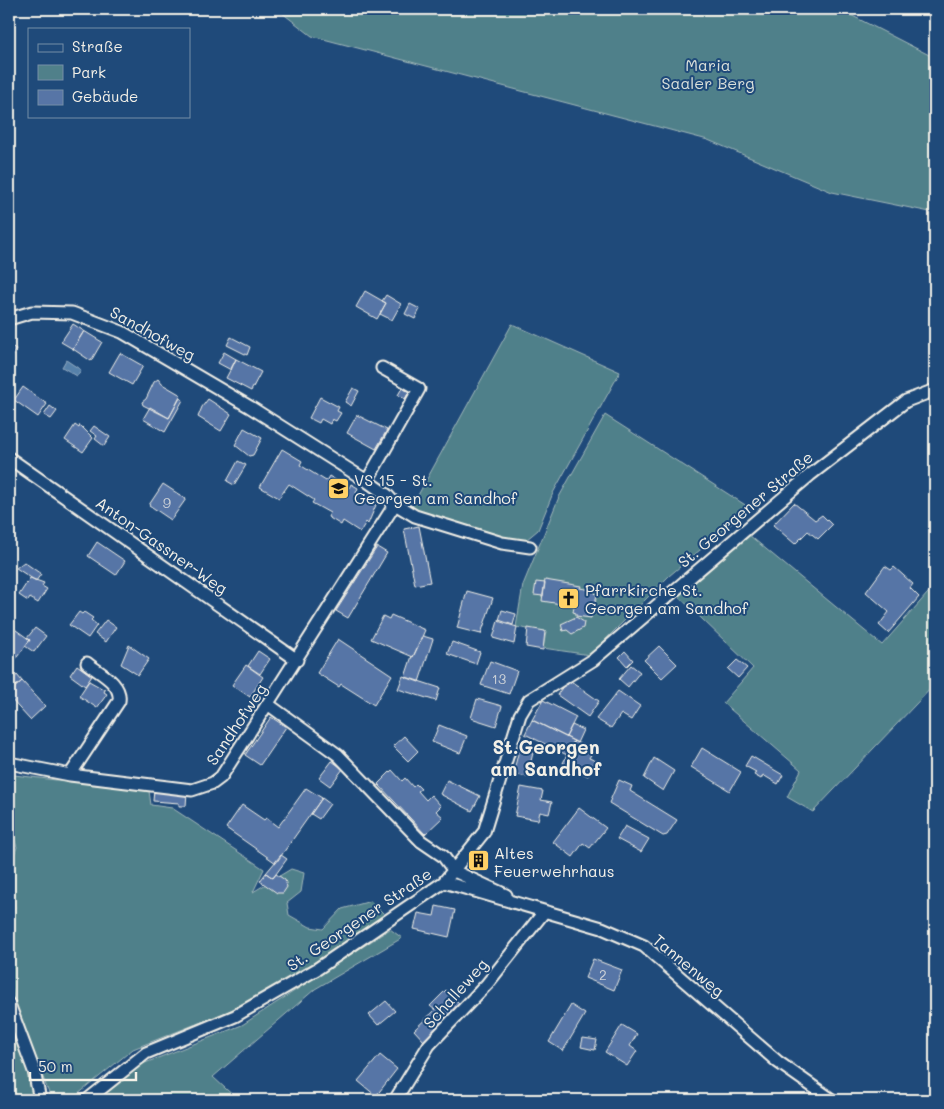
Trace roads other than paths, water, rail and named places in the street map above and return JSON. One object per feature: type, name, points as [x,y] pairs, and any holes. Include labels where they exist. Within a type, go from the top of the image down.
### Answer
[{"type":"street","name":"Sandhofweg","points":[[9,319],[32,312],[72,313],[122,332],[250,408],[367,481],[387,495],[395,504],[415,516],[502,543],[530,547]]},
{"type":"street","points":[[367,481],[419,388],[382,368]]},
{"type":"street","name":"St. Georgener Straße","points":[[87,1100],[146,1053],[236,1016],[317,969],[444,882],[484,832],[520,714],[529,700],[593,660],[764,513],[891,412],[906,401],[935,390]]},
{"type":"street","name":"Anton-Gassner-Weg","points":[[9,458],[297,660]]},
{"type":"street","name":"Sandhofweg","points":[[9,763],[70,775],[192,790],[214,783],[221,777],[269,705],[395,504]]},
{"type":"street","points":[[70,775],[119,701],[120,693],[118,686],[87,663]]},
{"type":"street","points":[[269,705],[338,755],[421,841],[443,856],[454,871],[544,912]]},
{"type":"street","name":"Tannenweg","points":[[444,882],[602,928],[644,946],[778,1062],[832,1100]]},
{"type":"street","name":"Schalleweg","points":[[395,1100],[429,1046],[487,984],[544,912]]},
{"type":"street","points":[[9,1004],[34,1072],[40,1100]]},
{"type":"water","points":[[66,360],[81,370],[77,376],[62,367]]},
{"type":"place","name":"VS 15 - St. Georgen am Sandhof","points":[[338,488]]},
{"type":"place","name":"Pfarrkirche St. Georgen am Sandhof","points":[[569,598]]},
{"type":"place","name":"Altes Feuerwehrhaus","points":[[478,861]]},
{"type":"district","name":"St.Georgen am Sandhof","points":[[546,757]]},
{"type":"park label","name":"Maria Saaler Berg","points":[[708,73]]}]
